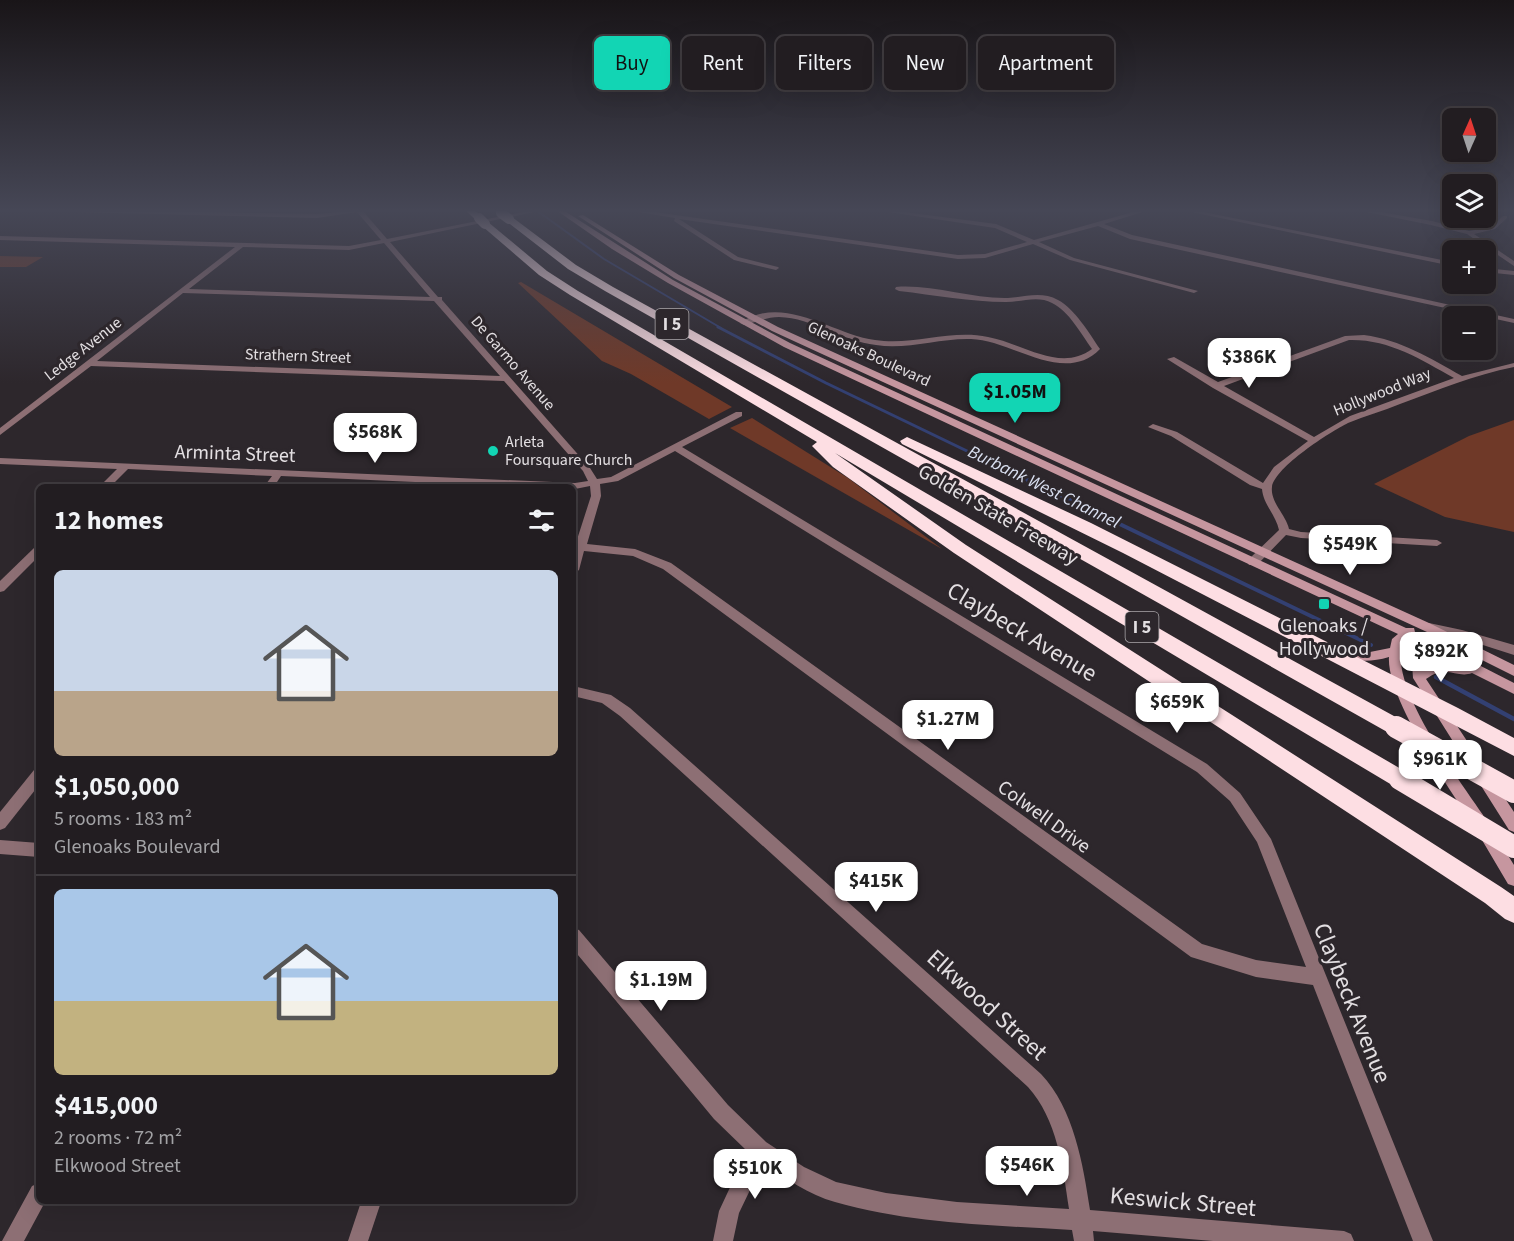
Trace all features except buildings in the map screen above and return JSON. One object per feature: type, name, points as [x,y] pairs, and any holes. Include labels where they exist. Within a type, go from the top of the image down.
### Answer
[{"type":"highway","name":"Golden State Freeway","points":[[538,268],[574,293],[798,426],[1514,847]]},
{"type":"highway","points":[[549,268],[582,290],[879,461],[884,476]]},
{"type":"highway","points":[[563,268],[585,284],[895,460],[929,466]]},
{"type":"highway","name":"Golden State Freeway","points":[[574,268],[1514,792]]},
{"type":"highway","points":[[843,418],[899,438],[967,469],[1437,705],[1514,748]]},
{"type":"highway","points":[[798,426],[838,464],[960,549],[1504,897],[1514,911]]},
{"type":"main road","name":"Glenoaks Boulevard","points":[[644,268],[744,323],[1404,632],[1511,687]]},
{"type":"main road","name":"Glenoaks Boulevard","points":[[664,268],[756,319],[1425,626],[1514,671]]},
{"type":"main road","points":[[1031,459],[1041,451]]},
{"type":"main road","points":[[1514,825],[1419,678],[1418,664],[1424,642],[1425,626],[1404,632],[1394,651],[1394,669],[1409,710],[1514,879]]},
{"type":"main road","points":[[1320,646],[1357,658],[1376,657],[1394,651]]},
{"type":"main road","points":[[1419,678],[1436,666],[1448,665],[1466,669],[1511,687]]},
{"type":"street","name":"Ledge Avenue","points":[[0,432],[212,268]]},
{"type":"street","name":"De Garmo Avenue","points":[[411,268],[587,470],[595,484]]},
{"type":"street","points":[[1106,268],[1194,291]]},
{"type":"street","points":[[1271,268],[1514,321]]},
{"type":"street","points":[[1496,271],[1514,273]]},
{"type":"street","points":[[744,323],[777,315],[789,315],[859,340],[887,344],[914,344],[960,336],[977,336],[1052,360],[1073,360],[1090,356],[1096,349],[1057,302],[1040,297],[1007,300],[899,289]]},
{"type":"street","points":[[182,291],[439,299]]},
{"type":"street","points":[[1216,386],[1348,338],[1366,336],[1390,341],[1462,379]]},
{"type":"street","points":[[1171,359],[1315,441]]},
{"type":"street","name":"Strathern Street","points":[[87,363],[508,379]]},
{"type":"street","name":"Hollywood Way","points":[[1266,487],[1273,472],[1342,423],[1462,379],[1514,365]]},
{"type":"street","name":"Arminta Street","points":[[576,486],[614,479],[739,414]]},
{"type":"street","points":[[1153,427],[1174,434],[1254,483],[1266,487],[1269,498],[1283,521],[1284,531],[1253,562]]},
{"type":"street","name":"Claybeck Avenue","points":[[676,448],[1202,768],[1235,797],[1263,839],[1423,1241]]},
{"type":"street","name":"Arminta Street","points":[[0,461],[435,484]]},
{"type":"street","points":[[107,484],[124,468]]},
{"type":"street","points":[[271,484],[278,474]]},
{"type":"street","points":[[576,560],[596,496],[595,484]]},
{"type":"street","points":[[1284,531],[1301,535],[1437,543]]},
{"type":"street","name":"Colwell Drive","points":[[580,547],[631,550],[645,554],[667,566],[1197,951],[1261,971],[1318,977]]},
{"type":"street","points":[[0,588],[36,553]]},
{"type":"street","points":[[1425,626],[1462,634],[1514,650]]},
{"type":"street","name":"Elkwood Street","points":[[576,692],[606,699],[625,712],[1014,1061],[1041,1088],[1058,1118],[1075,1182],[1084,1241]]},
{"type":"street","points":[[0,823],[36,778]]},
{"type":"street","points":[[0,847],[36,850]]},
{"type":"street","name":"Keswick Street","points":[[576,940],[720,1112],[759,1149],[797,1174],[834,1192],[865,1199],[957,1212],[1344,1241]]},
{"type":"street","points":[[723,1241],[729,1211],[759,1149]]},
{"type":"street","points":[[12,1241],[36,1197]]},
{"type":"street","points":[[358,1241],[370,1204]]},
{"type":"shaded area","points":[[521,282],[732,407],[709,419],[631,374],[602,361],[518,283]]},
{"type":"shaded area","points":[[752,418],[848,478],[942,549],[730,428]]},
{"type":"shaded area","points":[[1514,420],[1514,532],[1445,517],[1374,484],[1469,436]]},
{"type":"waterway","name":"Burbank West Channel","points":[[619,268],[721,328]]},
{"type":"waterway","name":"Burbank West Channel","points":[[718,327],[826,383],[1027,480]]},
{"type":"waterway","name":"Burbank West Channel","points":[[1024,478],[1371,645]]},
{"type":"waterway","name":"Burbank West Channel","points":[[1436,677],[1514,719]]},
{"type":"place","name":"Arleta Foursquare Church","points":[[493,451]]},
{"type":"place","name":"Glenoaks / Hollywood","points":[[1324,604]]}]
